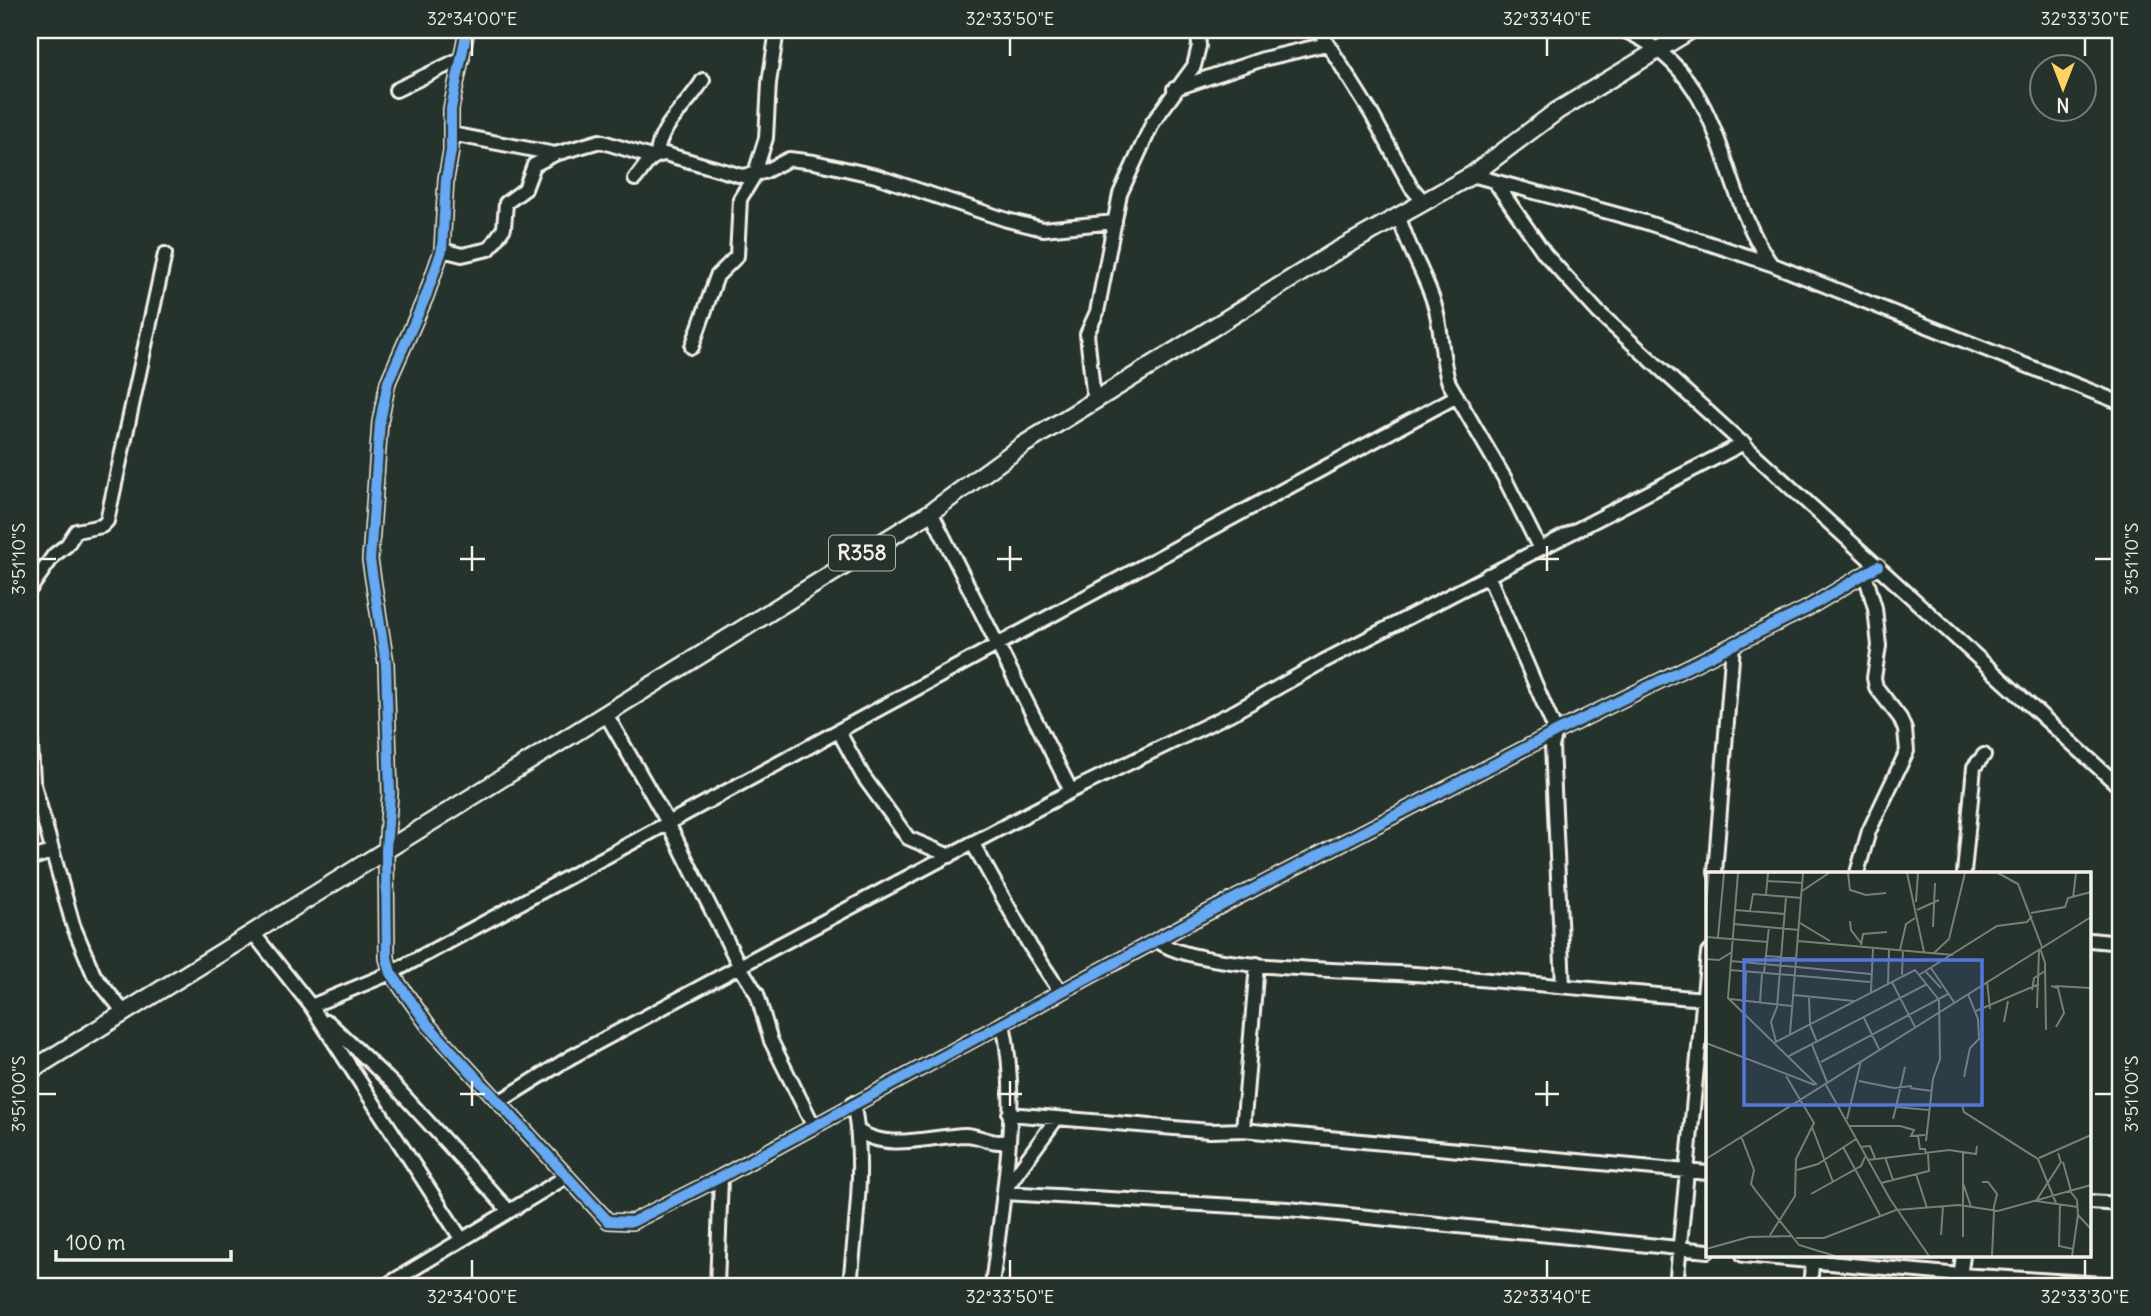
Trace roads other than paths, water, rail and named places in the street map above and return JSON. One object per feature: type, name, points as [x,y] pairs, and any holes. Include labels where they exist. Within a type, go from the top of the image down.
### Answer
[{"type":"main road","name":"R358","points":[[30,1071],[606,714],[795,593],[931,512],[1023,444],[1333,253],[1472,175],[1557,111],[1690,30]]},
{"type":"street","points":[[467,30],[452,99],[442,250],[426,296],[388,382],[380,422],[370,561],[386,663],[390,783],[386,850],[387,958],[391,973],[428,1025],[600,1215],[616,1223],[641,1218],[721,1177],[1060,991],[1556,732],[1808,608],[1878,566]]},
{"type":"street","points":[[692,347],[717,276],[737,256],[740,199],[754,176],[766,138],[769,83],[777,30]]},
{"type":"street","points":[[1098,399],[1093,391],[1087,334],[1097,312],[1120,194],[1140,145],[1174,89],[1194,66],[1199,46],[1198,30]]},
{"type":"street","points":[[1319,30],[1377,123],[1411,187],[1424,202]]},
{"type":"street","points":[[1623,30],[1660,50],[1705,105],[1730,165],[1749,226],[1771,264]]},
{"type":"street","points":[[1174,89],[1263,59],[1327,44]]},
{"type":"street","points":[[396,90],[462,58]]},
{"type":"street","points":[[635,179],[654,156],[664,130],[694,96],[703,80]]},
{"type":"street","points":[[451,134],[555,154]]},
{"type":"street","points":[[442,250],[462,255],[489,249],[504,228],[506,203],[525,189],[534,165],[555,154],[600,141],[654,156],[665,154],[735,174],[754,176],[794,159],[876,176],[1025,225],[1056,229],[1115,222]]},
{"type":"street","points":[[1472,175],[1645,222],[1771,264],[2121,403]]},
{"type":"street","points":[[1494,182],[1545,254],[1598,312],[2121,788]]},
{"type":"street","points":[[1399,216],[1405,237],[1434,301],[1443,337],[1444,368],[1539,547]]},
{"type":"street","points":[[30,589],[76,531],[102,526],[107,521],[165,254]]},
{"type":"street","points":[[312,1005],[391,973],[667,821],[839,732],[1457,396]]},
{"type":"street","points":[[499,1102],[571,1057],[1071,791],[1236,711],[1539,547],[1744,443]]},
{"type":"street","points":[[931,512],[1071,791]]},
{"type":"street","points":[[1857,872],[1869,831],[1907,751],[1905,730],[1876,687],[1878,636],[1865,574]]},
{"type":"street","points":[[1488,575],[1556,732],[1552,746],[1563,986]]},
{"type":"street","points":[[1715,872],[1733,645]]},
{"type":"street","points":[[606,714],[667,821],[740,967],[757,994],[771,1041],[814,1125]]},
{"type":"street","points":[[30,728],[33,781],[51,852],[87,963],[102,987],[123,1012]]},
{"type":"street","points":[[839,732],[863,776],[908,838],[950,856]]},
{"type":"street","points":[[1964,872],[1974,767],[1984,755]]},
{"type":"street","points":[[973,844],[1060,991]]},
{"type":"street","points":[[30,859],[51,852]]},
{"type":"street","points":[[253,933],[346,1042],[394,1085],[509,1211]]},
{"type":"street","points":[[2092,940],[2121,943]]},
{"type":"street","points":[[1158,941],[1168,949],[1194,957],[1256,964],[1704,999]]},
{"type":"street","points":[[1243,1130],[1256,964]]},
{"type":"street","points":[[1676,1286],[1677,1247],[1706,976]]},
{"type":"street","points":[[312,1005],[462,1240]]},
{"type":"street","points":[[992,1286],[1005,1192],[1009,1114],[1010,1062],[1003,1023]]},
{"type":"street","points":[[850,1286],[858,1194],[857,1130],[853,1103]]},
{"type":"street","points":[[1009,1114],[1210,1131],[1243,1130],[1706,1173]]},
{"type":"street","points":[[1005,1192],[1057,1118]]},
{"type":"street","points":[[857,1130],[873,1138],[911,1141],[966,1135],[990,1142],[1007,1141]]},
{"type":"street","points":[[384,1286],[566,1177]]},
{"type":"street","points":[[717,1286],[721,1177]]},
{"type":"street","points":[[1005,1192],[1288,1209],[1706,1251]]},
{"type":"street","points":[[2092,1202],[2121,1204]]},
{"type":"street","points":[[1760,1256],[1813,1259],[1960,1281],[2121,1285]]},
{"type":"street","points":[[1960,1281],[1963,1256]]},
{"type":"street","points":[[1810,1286],[1813,1259]]}]
